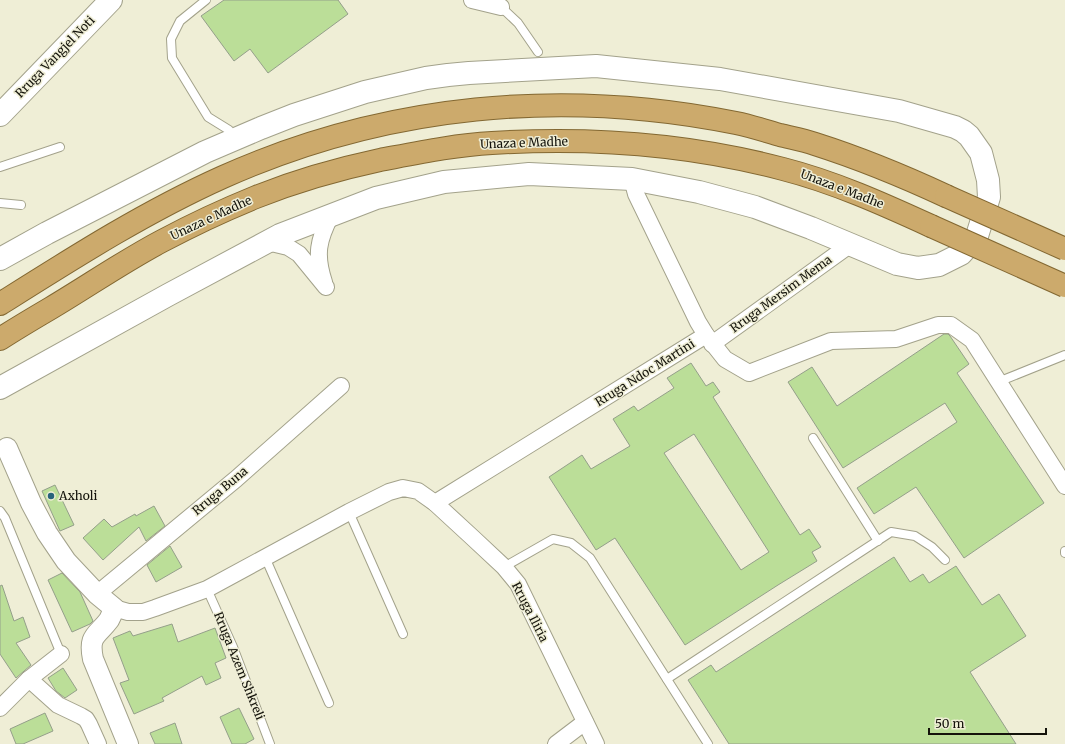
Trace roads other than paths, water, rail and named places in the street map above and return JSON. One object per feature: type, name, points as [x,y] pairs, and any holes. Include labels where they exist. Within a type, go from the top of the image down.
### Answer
[{"type":"highway","points":[[0,304],[148,214],[244,168],[306,145],[359,129],[412,118],[471,110],[533,106],[587,105],[648,109],[739,124],[814,144],[897,174],[1065,249]]},
{"type":"highway","name":"Unaza e Madhe","points":[[0,339],[160,242],[257,197],[320,175],[352,166],[418,153],[492,143],[594,141],[633,143],[693,150],[757,162],[827,182],[895,210],[1065,286]]},
{"type":"main road","name":"Rruga Vangjel Noti","points":[[0,114],[111,0]]},
{"type":"main road","points":[[0,260],[47,233],[205,152],[236,138],[294,115],[365,92],[426,78],[469,73],[596,66],[720,79],[891,109],[963,131],[969,136],[981,153],[988,180],[989,197],[977,236],[961,254],[939,265],[918,268],[897,264],[851,244],[755,207],[699,192],[632,179],[529,174],[444,182],[376,198],[280,235],[0,388]]},
{"type":"street","points":[[472,0],[501,7]]},
{"type":"street","points":[[632,179],[638,200],[709,340]]},
{"type":"street","points":[[267,242],[288,247],[299,254],[326,287],[320,270],[318,255],[325,227],[331,215]]},
{"type":"street","name":"Rruga Mersim Mema","points":[[709,340],[851,244]]},
{"type":"street","name":"Rruga Ndoc Martini","points":[[435,503],[709,340],[725,359],[749,373],[831,341],[896,340],[938,325],[951,326],[972,340],[1065,486]]},
{"type":"street","name":"Rruga Buna","points":[[97,594],[236,479],[342,386]]},
{"type":"street","points":[[7,448],[31,503],[47,533],[66,561],[97,594],[114,608],[128,612],[143,612],[207,589],[389,492],[403,488],[418,491],[435,503]]},
{"type":"street","name":"Rruga Iliria","points":[[435,503],[504,567],[518,584],[596,744]]},
{"type":"street","points":[[114,608],[109,619],[95,634],[91,650],[93,659],[128,744]]},
{"type":"street","points":[[0,708],[29,679],[61,654]]},
{"type":"street","points":[[29,679],[58,705],[86,720],[98,744]]},
{"type":"street","points":[[556,744],[585,722]]},
{"type":"lane","points":[[206,0],[180,21],[171,39],[172,58],[208,117],[230,130]]},
{"type":"lane","points":[[501,7],[518,23],[538,52]]},
{"type":"lane","points":[[0,167],[60,147]]},
{"type":"lane","points":[[0,203],[21,205]]},
{"type":"lane","points":[[998,382],[1065,355]]},
{"type":"lane","points":[[813,438],[878,541]]},
{"type":"lane","points":[[0,511],[5,518],[61,654]]},
{"type":"lane","points":[[349,512],[403,634]]},
{"type":"lane","points":[[667,679],[891,532],[915,536],[932,548],[945,560]]},
{"type":"lane","points":[[504,567],[554,539],[571,543],[590,558],[708,744]]},
{"type":"lane","points":[[265,557],[329,703]]},
{"type":"lane","name":"Rruga Azem Shkreli","points":[[207,589],[233,647],[270,744]]},
{"type":"place","name":"Axholi","points":[[51,496]]}]
